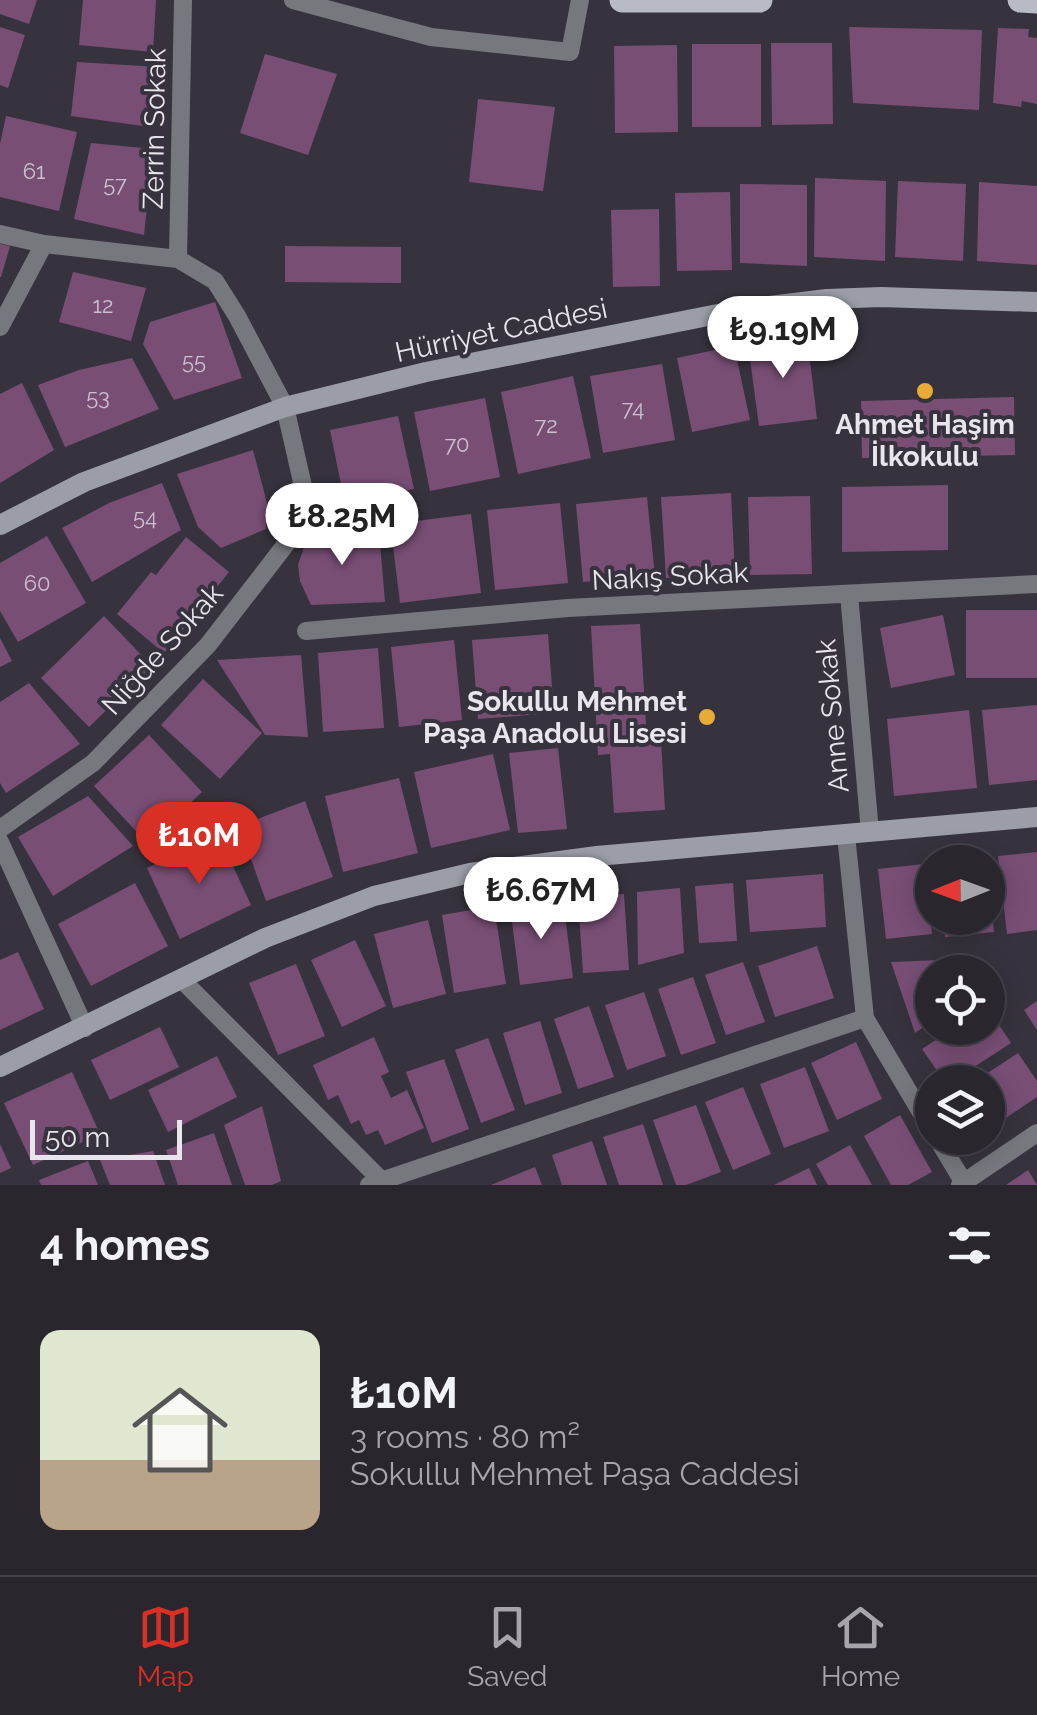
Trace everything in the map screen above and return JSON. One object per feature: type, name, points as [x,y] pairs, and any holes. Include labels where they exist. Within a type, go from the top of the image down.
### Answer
[{"type":"main road","points":[[622,0],[760,0]]},
{"type":"main road","points":[[1020,0],[1037,1]]},
{"type":"main road","name":"Hürriyet Caddesi","points":[[0,526],[84,482],[285,407],[433,370],[743,309],[827,298],[1037,302]]},
{"type":"main road","points":[[0,1068],[266,938],[374,896],[470,873],[596,856],[1037,817]]},
{"type":"street","name":"Zerrin Sokak","points":[[178,259],[182,0]]},
{"type":"street","points":[[293,0],[431,37],[570,52],[580,0]]},
{"type":"street","points":[[0,234],[44,244],[178,259]]},
{"type":"street","points":[[0,326],[44,244]]},
{"type":"street","name":"Niğde Sokak","points":[[0,829],[94,763],[208,645],[293,535],[302,516],[305,496],[285,407],[214,281],[178,259]]},
{"type":"street","name":"Nakış Sokak","points":[[306,630],[568,608],[1037,584]]},
{"type":"street","name":"Anne Sokak","points":[[849,594],[870,832]]},
{"type":"street","points":[[846,835],[864,1018],[915,1102]]},
{"type":"street","points":[[0,842],[85,1028]]},
{"type":"street","points":[[180,979],[379,1184],[864,1018]]},
{"type":"street","points":[[946,1155],[962,1184],[1037,1133]]},
{"type":"building","points":[[0,0],[37,0],[29,24],[0,14]]},
{"type":"building","points":[[83,0],[156,0],[153,52],[79,45]]},
{"type":"building","points":[[0,27],[25,35],[8,88],[0,85]]},
{"type":"building","points":[[849,27],[982,30],[979,110],[853,103]]},
{"type":"building","points":[[998,28],[1029,29],[1028,37],[1037,38],[1037,104],[1022,101],[1021,107],[993,103]]},
{"type":"building","points":[[771,43],[832,43],[833,124],[772,125]]},
{"type":"building","points":[[692,44],[761,44],[761,127],[692,127]]},
{"type":"building","points":[[677,45],[678,132],[615,133],[614,46]]},
{"type":"building","points":[[265,54],[337,74],[308,155],[240,133]]},
{"type":"building","points":[[77,62],[158,67],[150,127],[71,116]]},
{"type":"building","points":[[478,99],[555,107],[543,191],[469,182]]},
{"type":"building","points":[[6,116],[77,132],[59,211],[0,197],[0,144]]},
{"type":"building","points":[[91,143],[153,149],[144,235],[74,219]]},
{"type":"building","points":[[815,178],[886,181],[885,261],[814,257]]},
{"type":"building","points":[[898,181],[966,184],[963,261],[895,257]]},
{"type":"building","points":[[979,182],[1037,186],[1037,265],[977,261]]},
{"type":"building","points":[[740,184],[807,185],[807,266],[740,263]]},
{"type":"building","points":[[730,192],[732,270],[677,271],[675,193]]},
{"type":"building","points":[[659,209],[660,286],[613,287],[611,210]]},
{"type":"building","points":[[0,244],[10,246],[1,277],[0,277]]},
{"type":"building","points":[[285,246],[401,247],[401,283],[285,282]]},
{"type":"building","points":[[73,272],[146,288],[131,341],[59,322]]},
{"type":"building","points":[[215,302],[242,378],[174,400],[143,344],[150,322]]},
{"type":"building","points":[[807,336],[817,419],[759,426],[748,344]]},
{"type":"building","points":[[734,346],[750,420],[692,432],[677,358]]},
{"type":"building","points":[[132,358],[159,409],[65,447],[38,385],[79,370]]},
{"type":"building","points":[[662,364],[675,440],[603,453],[590,376]]},
{"type":"building","points":[[573,376],[591,458],[518,474],[501,392]]},
{"type":"building","points":[[22,383],[54,450],[0,483],[0,394]]},
{"type":"building","points":[[1014,397],[1015,455],[862,458],[861,401]]},
{"type":"building","points":[[485,398],[500,477],[430,491],[414,412]]},
{"type":"building","points":[[398,416],[414,489],[345,504],[330,430]]},
{"type":"building","points":[[253,450],[267,503],[266,529],[221,548],[198,527],[177,474]]},
{"type":"building","points":[[162,483],[181,530],[92,582],[62,528],[109,503]]},
{"type":"building","points":[[948,485],[948,550],[842,552],[842,487]]},
{"type":"building","points":[[731,493],[735,574],[666,578],[661,497]]},
{"type":"building","points":[[810,496],[812,574],[750,575],[748,497]]},
{"type":"building","points":[[647,497],[655,576],[583,582],[576,504]]},
{"type":"building","points":[[560,503],[568,583],[495,590],[487,510]]},
{"type":"building","points":[[471,514],[481,593],[400,603],[391,530],[417,527],[416,521]]},
{"type":"building","points":[[379,531],[385,602],[311,605],[300,581],[298,565],[309,533]]},
{"type":"building","points":[[47,536],[86,603],[18,642],[0,611],[0,563]]},
{"type":"building","points":[[186,537],[229,572],[164,653],[117,614],[151,572],[156,575]]},
{"type":"building","points":[[966,610],[1037,610],[1037,678],[966,678]]},
{"type":"building","points":[[943,615],[955,675],[891,688],[880,628]]},
{"type":"building","points":[[104,616],[152,666],[89,727],[41,678]]},
{"type":"building","points":[[640,624],[647,741],[661,740],[665,810],[614,813],[610,754],[598,755],[591,626]]},
{"type":"building","points":[[548,634],[554,713],[478,719],[472,640]]},
{"type":"building","points":[[0,638],[12,661],[0,667]]},
{"type":"building","points":[[454,640],[462,720],[399,727],[391,647]]},
{"type":"building","points":[[378,648],[384,728],[323,732],[318,653]]},
{"type":"building","points":[[301,655],[308,737],[265,735],[217,660]]},
{"type":"building","points":[[203,679],[262,733],[220,779],[161,725]]},
{"type":"building","points":[[29,683],[80,744],[6,793],[0,783],[0,702]]},
{"type":"building","points":[[1037,705],[1037,780],[989,785],[982,710]]},
{"type":"building","points":[[969,710],[977,788],[894,796],[887,719]]},
{"type":"building","points":[[149,735],[202,792],[147,843],[94,786]]},
{"type":"building","points":[[558,748],[567,829],[518,833],[509,753]]},
{"type":"building","points":[[493,754],[510,830],[431,848],[414,772]]},
{"type":"building","points":[[399,778],[418,853],[343,872],[325,796]]},
{"type":"building","points":[[88,796],[133,846],[53,896],[18,837]]},
{"type":"building","points":[[305,801],[333,877],[266,901],[239,826]]},
{"type":"building","points":[[218,834],[251,905],[180,939],[147,868]]},
{"type":"building","points":[[1037,852],[1037,930],[1007,934],[1005,855]]},
{"type":"building","points":[[915,865],[915,935],[923,935],[886,939],[878,869]]},
{"type":"building","points":[[823,874],[826,927],[750,932],[746,880]]},
{"type":"building","points":[[135,883],[168,946],[91,986],[58,924]]},
{"type":"building","points":[[733,883],[737,941],[699,943],[695,886]]},
{"type":"building","points":[[680,888],[684,953],[638,965],[637,892]]},
{"type":"building","points":[[624,894],[629,970],[583,973],[578,898]]},
{"type":"building","points":[[563,900],[573,978],[520,985],[510,906]]},
{"type":"building","points":[[494,906],[506,984],[454,993],[442,915]]},
{"type":"building","points":[[428,920],[446,994],[393,1008],[374,934]]},
{"type":"building","points":[[355,940],[386,1006],[342,1027],[311,960]]},
{"type":"building","points":[[817,946],[834,998],[775,1017],[758,966]]},
{"type":"building","points":[[18,952],[44,1009],[0,1030],[0,960]]},
{"type":"building","points":[[915,961],[915,1033],[891,962]]},
{"type":"building","points":[[743,962],[765,1022],[726,1035],[705,975]]},
{"type":"building","points":[[296,964],[325,1036],[278,1055],[249,983]]},
{"type":"building","points":[[693,977],[716,1043],[681,1055],[658,989]]},
{"type":"building","points":[[644,992],[666,1056],[627,1070],[605,1005]]},
{"type":"building","points":[[1037,1001],[1037,1030],[1024,1010]]},
{"type":"building","points":[[589,1006],[614,1077],[578,1089],[554,1019]]},
{"type":"building","points":[[540,1021],[562,1093],[525,1105],[503,1033]]},
{"type":"building","points":[[160,1027],[179,1067],[110,1100],[91,1060]]},
{"type":"building","points":[[1005,1034],[1011,1043],[977,1065],[933,1065],[922,1049],[928,1045],[1005,1045]]},
{"type":"building","points":[[374,1037],[389,1072],[381,1076],[391,1098],[407,1090],[424,1128],[385,1145],[378,1130],[366,1135],[359,1120],[351,1124],[338,1095],[328,1100],[313,1065]]},
{"type":"building","points":[[488,1038],[515,1110],[481,1123],[455,1050]]},
{"type":"building","points":[[856,1042],[882,1099],[837,1120],[811,1063]]},
{"type":"building","points":[[1018,1053],[1037,1081],[1037,1097],[1005,1119],[1005,1065],[1000,1065]]},
{"type":"building","points":[[217,1056],[237,1097],[168,1132],[148,1090]]},
{"type":"building","points":[[444,1059],[469,1129],[432,1143],[406,1072]]},
{"type":"building","points":[[805,1067],[829,1131],[784,1148],[760,1084]]},
{"type":"building","points":[[72,1072],[100,1134],[33,1165],[4,1103]]},
{"type":"building","points":[[743,1087],[771,1154],[733,1170],[705,1102]]},
{"type":"building","points":[[696,1105],[721,1172],[676,1185],[653,1120]]},
{"type":"building","points":[[262,1106],[281,1181],[245,1185],[224,1125]]},
{"type":"building","points":[[900,1115],[915,1142],[915,1155],[922,1155],[932,1172],[908,1185],[891,1185],[864,1136]]},
{"type":"building","points":[[643,1124],[663,1185],[619,1185],[603,1137]]},
{"type":"building","points":[[214,1133],[232,1185],[178,1185],[166,1150]]},
{"type":"building","points":[[592,1141],[607,1185],[562,1185],[552,1155]]},
{"type":"building","points":[[0,1144],[11,1168],[0,1173]]},
{"type":"building","points":[[850,1145],[872,1185],[828,1185],[816,1164]]},
{"type":"building","points":[[153,1151],[165,1185],[110,1185],[100,1160]]},
{"type":"building","points":[[88,1161],[98,1185],[41,1185],[39,1180]]},
{"type":"building","points":[[535,1167],[542,1185],[491,1185]]},
{"type":"building","points":[[809,1168],[817,1185],[774,1185]]},
{"type":"building","points":[[1028,1170],[1037,1185],[1006,1185]]},
{"type":"place","name":"Ahmet Haşim İlkokulu","points":[[925,391]]},
{"type":"place","name":"Sokullu Mehmet Paşa Anadolu Lisesi","points":[[707,717]]}]
